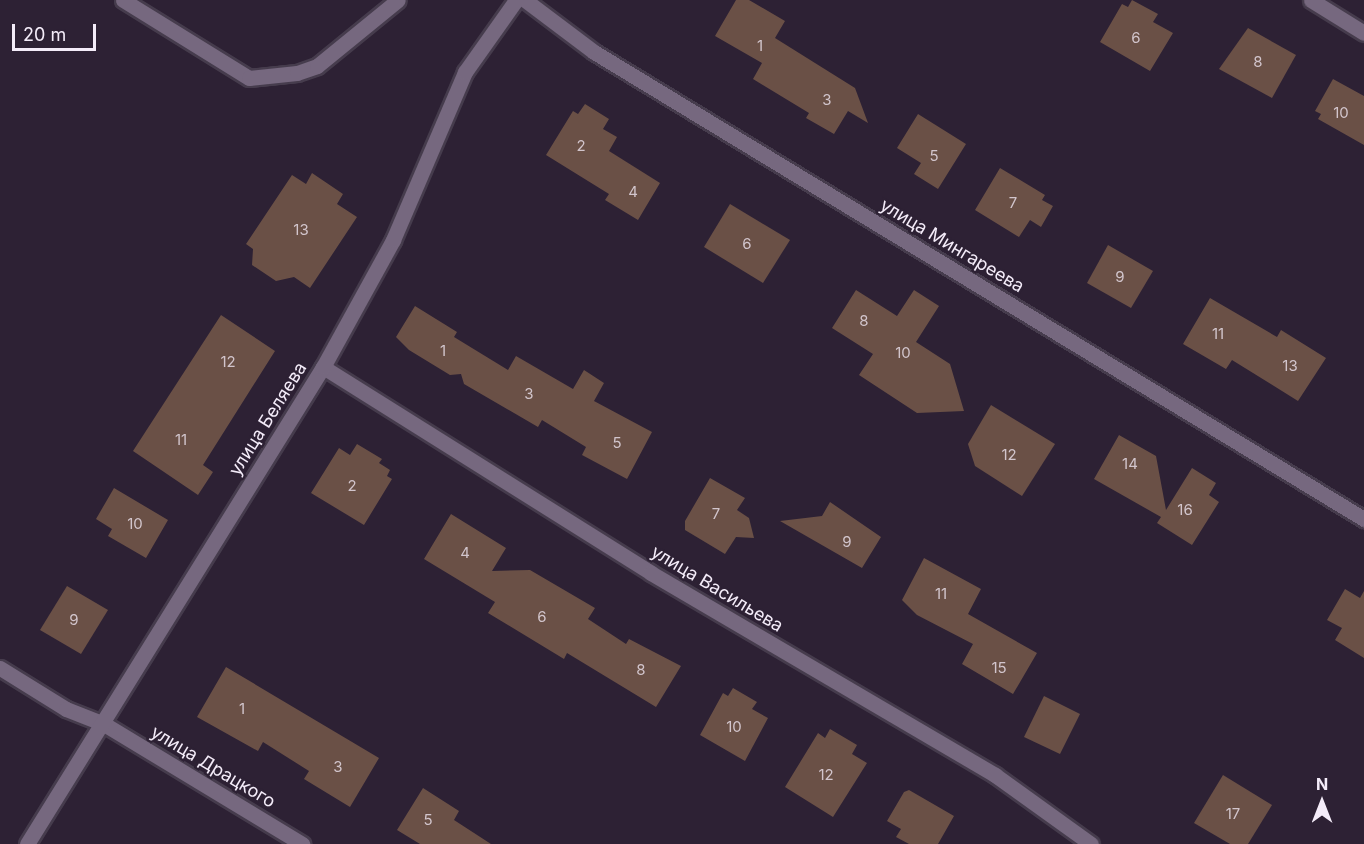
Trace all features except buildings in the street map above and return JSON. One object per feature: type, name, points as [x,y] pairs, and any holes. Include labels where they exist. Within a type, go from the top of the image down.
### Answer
[{"type":"street","points":[[123,0],[249,78],[297,73],[317,66],[399,0]]},
{"type":"street","name":"улица Беляева","points":[[27,844],[104,724],[323,367],[393,240],[465,72],[516,0]]},
{"type":"street","name":"улица Мингареева","points":[[525,0],[594,52],[1364,519]]},
{"type":"street","points":[[1311,0],[1364,33]]},
{"type":"street","name":"улица Васильева","points":[[323,367],[651,573],[995,775],[1091,844]]},
{"type":"street","name":"улица Драцкого","points":[[0,668],[66,709],[104,724],[302,844]]}]
